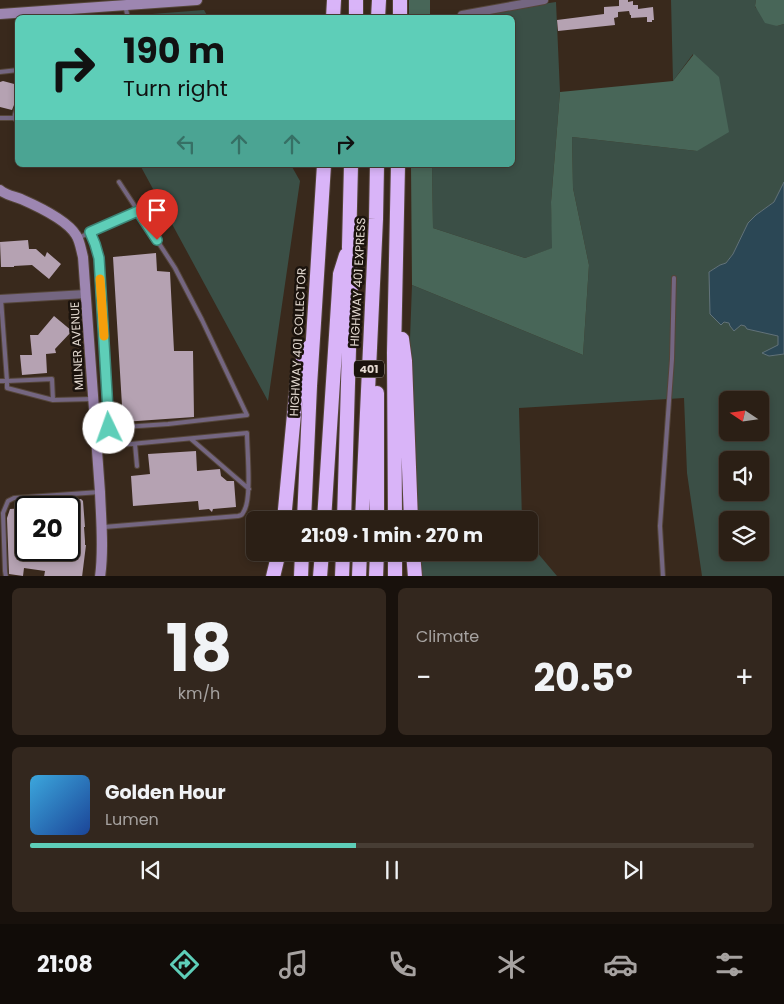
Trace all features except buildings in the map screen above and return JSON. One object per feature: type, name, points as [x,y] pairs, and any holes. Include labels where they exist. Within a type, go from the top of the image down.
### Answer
[{"type":"highway","points":[[333,15],[334,0]]},
{"type":"highway","points":[[356,0],[356,15]]},
{"type":"highway","points":[[378,15],[379,0]]},
{"type":"highway","points":[[400,0],[400,15]]},
{"type":"highway","name":"HIGHWAY 401 COLLECTOR","points":[[304,511],[324,167]]},
{"type":"highway","name":"HIGHWAY 401 EXPRESS","points":[[344,511],[351,281],[348,248],[351,167]]},
{"type":"highway","name":"HIGHWAY 401 EXPRESS","points":[[362,511],[377,167]]},
{"type":"highway","name":"401","points":[[395,511],[394,353],[398,167]]},
{"type":"highway","points":[[376,219],[377,511]]},
{"type":"highway","points":[[325,511],[340,274],[348,248]]},
{"type":"highway","points":[[396,291],[405,361],[411,511]]},
{"type":"highway","points":[[285,511],[298,372],[313,337]]},
{"type":"highway","points":[[273,576],[277,561]]},
{"type":"highway","points":[[301,576],[302,561]]},
{"type":"highway","points":[[320,576],[321,561]]},
{"type":"highway","points":[[342,576],[343,561]]},
{"type":"highway","points":[[359,576],[360,561]]},
{"type":"highway","points":[[376,576],[377,561]]},
{"type":"highway","points":[[395,561],[395,576]]},
{"type":"highway","points":[[413,561],[414,576]]},
{"type":"street","points":[[0,14],[196,0]]},
{"type":"street","points":[[462,14],[544,0]]},
{"type":"street","points":[[0,190],[5,194],[44,210],[76,233],[78,238]]},
{"type":"street","name":"MILNER AVENUE","points":[[78,238],[83,257],[100,492],[102,527],[100,576]]},
{"type":"street","points":[[1,299],[86,294]]},
{"type":"lane","points":[[125,5],[127,15]]},
{"type":"lane","points":[[0,72],[15,70]]},
{"type":"lane","points":[[0,118],[15,120]]},
{"type":"lane","points":[[90,232],[99,258],[109,428],[168,424],[247,415],[176,268],[118,182]]},
{"type":"lane","points":[[78,238],[138,211]]},
{"type":"lane","points":[[663,576],[660,526],[672,359],[674,278]]},
{"type":"lane","points":[[1,299],[7,388],[53,400],[92,400]]},
{"type":"lane","points":[[0,381],[52,379],[53,400]]},
{"type":"lane","points":[[96,448],[247,433],[249,489],[245,510],[242,514],[238,516],[102,527]]},
{"type":"lane","points":[[191,439],[249,489]]},
{"type":"lane","points":[[135,444],[137,466]]},
{"type":"lane","points":[[6,576],[2,520],[4,508],[8,501],[14,498],[100,492]]},
{"type":"green space","points":[[409,0],[430,0],[430,15],[409,15]]},
{"type":"green space","points":[[671,0],[756,0],[755,7],[777,26],[784,24],[784,182],[774,202],[748,223],[733,254],[726,263],[709,272],[710,287],[724,322],[779,336],[779,345],[763,353],[769,356],[784,354],[784,576],[702,576],[687,473],[684,398],[519,408],[522,511],[417,511],[410,339],[412,285],[583,355],[589,265],[573,188],[572,137],[697,151],[693,54],[673,81]]},
{"type":"green space","points":[[756,0],[784,0],[784,24],[777,26],[765,23],[755,6]]},
{"type":"green space","points":[[556,2],[560,92],[551,202],[553,248],[525,258],[433,228],[432,167],[515,167],[515,15],[481,15],[501,10]]},
{"type":"green space","points":[[204,10],[207,15],[139,15]]},
{"type":"green space","points":[[694,54],[719,77],[729,132],[697,151],[572,137],[573,188],[589,265],[583,355],[412,285],[411,167],[432,167],[433,228],[525,258],[552,248],[551,202],[560,92],[673,81]]},
{"type":"green space","points":[[141,167],[292,167],[300,181],[268,401]]},
{"type":"green space","points":[[538,553],[557,576],[420,576],[419,561],[538,561]]},
{"type":"water","points":[[784,182],[784,354],[769,356],[762,353],[778,345],[778,336],[747,329],[741,325],[734,331],[729,323],[724,322],[721,325],[710,314],[709,272],[726,263],[733,254],[748,223],[774,202]]},
{"type":"slow traffic","points":[[100,279],[104,336]]},
{"type":"route","points":[[109,428],[99,258],[90,232],[138,211],[157,240]]}]
